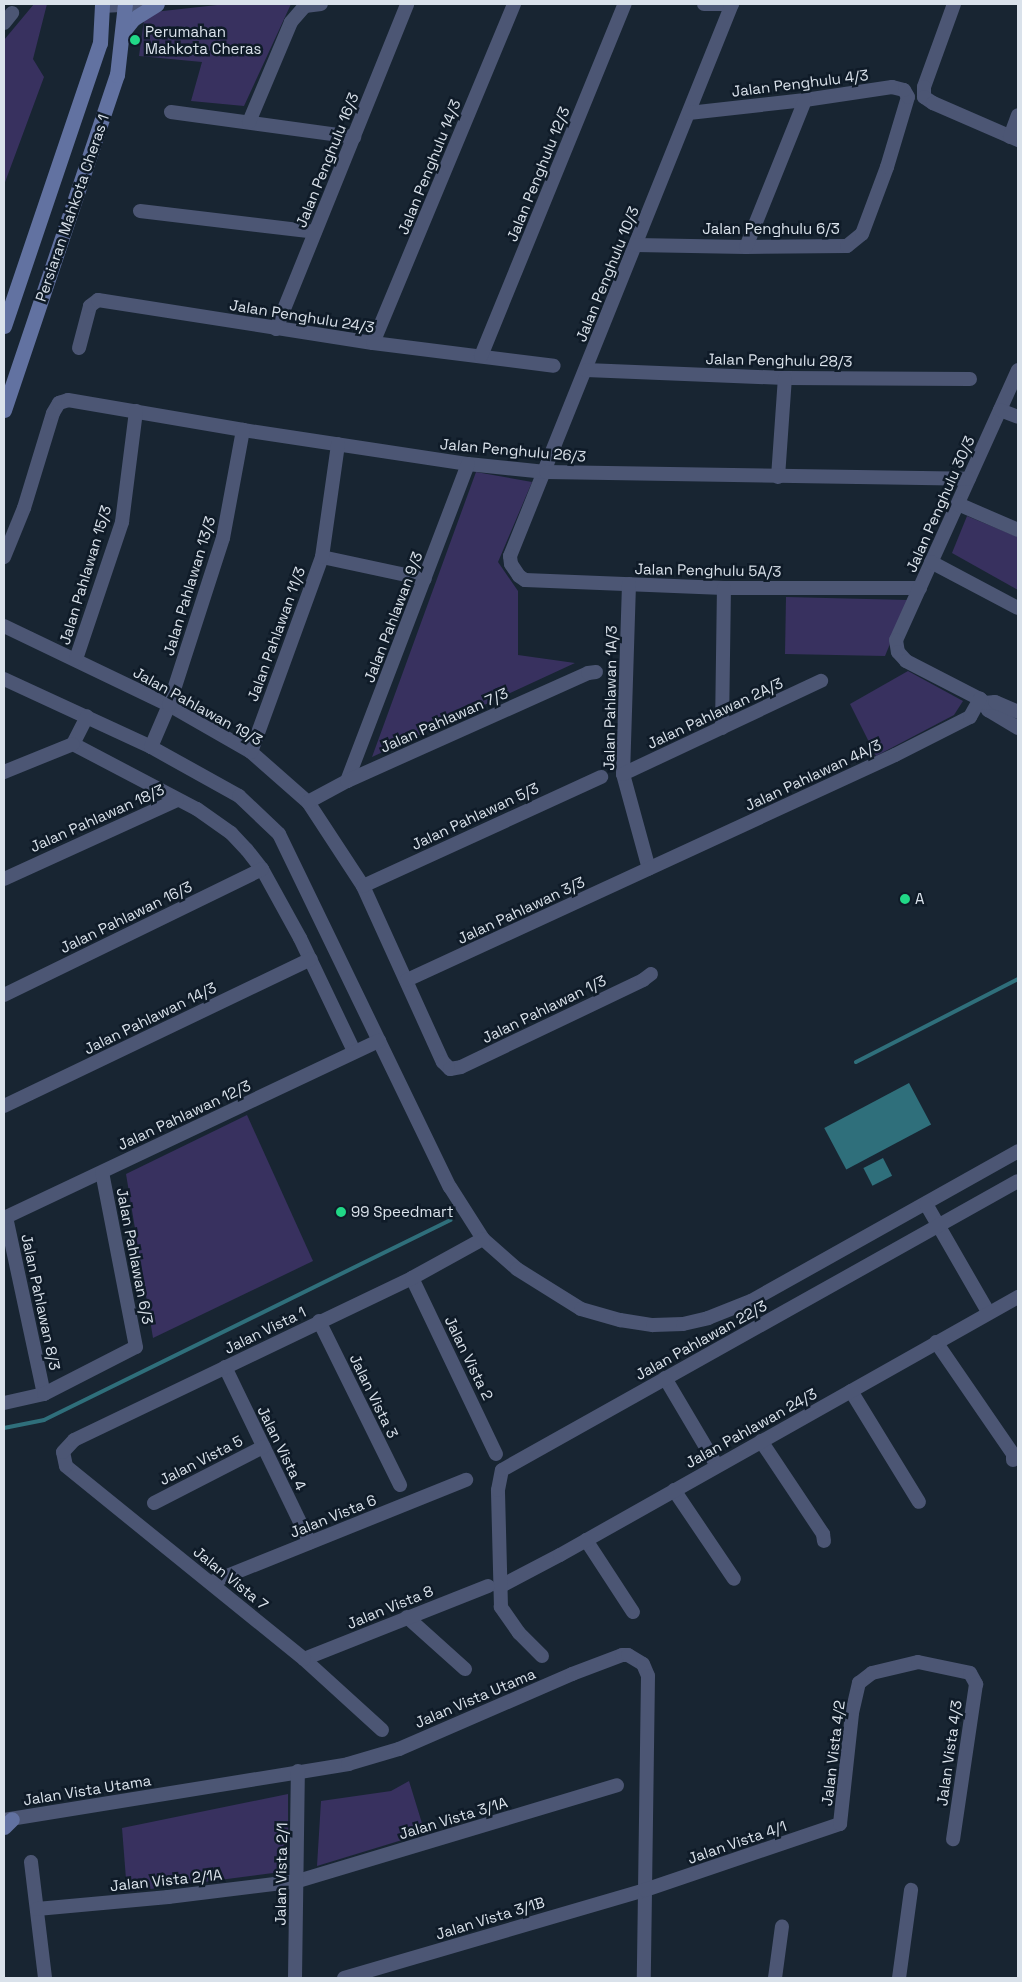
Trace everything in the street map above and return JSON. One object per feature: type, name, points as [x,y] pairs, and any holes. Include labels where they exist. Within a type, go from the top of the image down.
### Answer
[{"type":"main road","points":[[122,32],[133,19],[157,4]]},
{"type":"main road","name":"Persiaran Mahkota Cheras 1","points":[[4,326],[100,43],[102,5]]},
{"type":"main road","name":"Persiaran Mahkota Cheras 1","points":[[4,410],[117,75],[122,32],[130,5]]},
{"type":"street","points":[[249,122],[291,22],[305,6],[322,4]]},
{"type":"street","name":"Jalan Penghulu 16/3","points":[[276,329],[407,4]]},
{"type":"street","name":"Jalan Penghulu 14/3","points":[[373,343],[514,4]]},
{"type":"street","name":"Jalan Penghulu 12/3","points":[[482,356],[625,4]]},
{"type":"street","points":[[704,4],[732,4]]},
{"type":"street","name":"Jalan Penghulu 10/3","points":[[510,556],[694,112],[732,4]]},
{"type":"street","points":[[954,4],[924,87],[924,96],[933,103],[1014,138],[1018,115]]},
{"type":"street","points":[[102,5],[130,5]]},
{"type":"street","name":"Jalan Penghulu 4/3","points":[[694,112],[892,88],[904,90]]},
{"type":"street","name":"Jalan Penghulu 6/3","points":[[639,245],[847,246],[862,234],[888,167],[907,105],[908,97],[904,90]]},
{"type":"street","points":[[746,247],[805,100]]},
{"type":"street","points":[[171,112],[354,137]]},
{"type":"street","points":[[140,211],[315,232]]},
{"type":"street","name":"Jalan Penghulu 24/3","points":[[79,348],[90,306],[98,300],[276,329],[554,366]]},
{"type":"street","name":"Jalan Penghulu 28/3","points":[[586,370],[785,378],[970,379]]},
{"type":"street","name":"Jalan Penghulu 30/3","points":[[983,701],[906,661],[898,652],[896,640],[1018,370]]},
{"type":"street","points":[[778,477],[785,378]]},
{"type":"street","name":"Jalan Penghulu 26/3","points":[[4,557],[24,508],[52,413],[59,403],[68,400],[242,430],[468,464],[546,472],[969,479]]},
{"type":"street","points":[[1000,410],[1018,417]]},
{"type":"street","name":"Jalan Pahlawan 15/3","points":[[76,659],[122,522],[136,411]]},
{"type":"street","name":"Jalan Pahlawan 13/3","points":[[151,747],[169,705],[223,538],[242,430]]},
{"type":"street","name":"Jalan Pahlawan 11/3","points":[[251,752],[322,557],[338,444]]},
{"type":"street","name":"Jalan Pahlawan 9/3","points":[[347,781],[468,464]]},
{"type":"street","points":[[958,504],[1018,530]]},
{"type":"street","name":"Jalan Penghulu 5A/3","points":[[510,556],[511,564],[519,576],[525,580],[724,588],[920,588]]},
{"type":"street","points":[[322,557],[425,579]]},
{"type":"street","points":[[932,562],[1018,608]]},
{"type":"street","name":"Jalan Pahlawan 1A/3","points":[[629,584],[623,774],[649,869]]},
{"type":"street","points":[[722,728],[724,588]]},
{"type":"street","name":"Jalan Pahlawan 19/3","points":[[4,626],[169,705],[251,752],[308,802],[363,886],[443,1062],[450,1069]]},
{"type":"street","name":"Jalan Pahlawan 7/3","points":[[308,802],[347,781],[588,673],[596,672]]},
{"type":"street","points":[[4,679],[88,716],[151,747],[239,796],[279,834],[450,1187],[483,1239],[517,1269],[581,1309],[620,1320],[653,1325],[683,1324],[708,1318],[751,1301],[1018,1151]]},
{"type":"street","name":"Jalan Pahlawan 2A/3","points":[[623,774],[821,680]]},
{"type":"street","points":[[983,701],[995,702],[1018,712]]},
{"type":"street","points":[[983,701],[988,710],[1018,728]]},
{"type":"street","name":"Jalan Pahlawan 4A/3","points":[[649,869],[970,717],[983,701]]},
{"type":"street","points":[[4,772],[73,744],[88,716]]},
{"type":"street","points":[[73,744],[197,809],[231,833],[262,869],[311,959],[354,1051]]},
{"type":"street","name":"Jalan Pahlawan 5/3","points":[[363,886],[601,776]]},
{"type":"street","name":"Jalan Pahlawan 18/3","points":[[4,879],[177,800]]},
{"type":"street","name":"Jalan Pahlawan 16/3","points":[[4,994],[262,869]]},
{"type":"street","name":"Jalan Pahlawan 3/3","points":[[407,980],[649,869]]},
{"type":"street","name":"Jalan Pahlawan 14/3","points":[[4,1106],[311,959]]},
{"type":"street","name":"Jalan Pahlawan 1/3","points":[[450,1069],[460,1067],[643,980],[651,974]]},
{"type":"street","name":"Jalan Pahlawan 12/3","points":[[5,1218],[354,1051],[379,1041]]},
{"type":"street","name":"Jalan Pahlawan 6/3","points":[[44,1394],[136,1346],[102,1172]]},
{"type":"street","name":"Jalan Pahlawan 22/3","points":[[494,1586],[498,1490],[502,1470],[1018,1181]]},
{"type":"street","points":[[926,1204],[988,1312]]},
{"type":"street","name":"Jalan Pahlawan 8/3","points":[[5,1218],[44,1394]]},
{"type":"street","name":"Jalan Vista 1","points":[[63,1452],[74,1440],[412,1278],[483,1239]]},
{"type":"street","name":"Jalan Vista 2","points":[[412,1278],[496,1454]]},
{"type":"street","name":"Jalan Pahlawan 24/3","points":[[494,1586],[586,1540],[988,1312],[1018,1297]]},
{"type":"street","name":"Jalan Vista 3","points":[[319,1321],[400,1485]]},
{"type":"street","points":[[936,1342],[1012,1454],[1013,1460]]},
{"type":"street","name":"Jalan Vista 4","points":[[225,1367],[310,1543]]},
{"type":"street","points":[[665,1378],[716,1466]]},
{"type":"street","points":[[850,1391],[919,1502]]},
{"type":"street","points":[[4,1402],[44,1394]]},
{"type":"street","points":[[761,1441],[822,1534],[824,1541]]},
{"type":"street","name":"Jalan Vista 5","points":[[154,1503],[263,1447]]},
{"type":"street","name":"Jalan Vista 7","points":[[63,1452],[66,1466],[212,1582],[304,1660],[382,1730]]},
{"type":"street","name":"Jalan Vista 6","points":[[212,1582],[466,1480]]},
{"type":"street","points":[[674,1490],[734,1580]]},
{"type":"street","points":[[586,1540],[633,1612]]},
{"type":"street","points":[[494,1586],[501,1607],[519,1633],[542,1656]]},
{"type":"street","name":"Jalan Vista 8","points":[[304,1660],[407,1618],[494,1586]]},
{"type":"street","points":[[407,1618],[465,1668]]},
{"type":"street","name":"Jalan Vista Utama","points":[[6,1821],[348,1764],[399,1749],[572,1674],[622,1655],[628,1655],[643,1664],[648,1676],[644,1978]]},
{"type":"street","name":"Jalan Vista 4/2","points":[[840,1824],[852,1713],[859,1683],[872,1674],[918,1662],[970,1673]]},
{"type":"street","name":"Jalan Vista 4/3","points":[[953,1839],[976,1684],[970,1673]]},
{"type":"street","name":"Jalan Vista 2/1","points":[[295,1978],[298,1881],[298,1771]]},
{"type":"street","name":"Jalan Vista 3/1A","points":[[298,1881],[617,1785]]},
{"type":"street","name":"Jalan Vista 4/1","points":[[645,1890],[840,1824]]},
{"type":"street","points":[[31,1862],[45,1978]]},
{"type":"street","name":"Jalan Vista 2/1A","points":[[37,1909],[168,1897],[298,1881]]},
{"type":"street","name":"Jalan Vista 3/1B","points":[[344,1978],[645,1890]]},
{"type":"street","points":[[899,1978],[911,1890]]},
{"type":"street","points":[[776,1978],[782,1926]]},
{"type":"shaded area","points":[[34,4],[47,4],[33,59],[44,77],[4,185],[4,40]]},
{"type":"shaded area","points":[[226,4],[291,4],[244,106],[191,101],[202,62],[139,56],[145,13]]},
{"type":"shaded area","points":[[476,472],[532,482],[498,562],[518,591],[518,655],[575,663],[372,757]]},
{"type":"shaded area","points":[[967,516],[1018,537],[1018,590],[952,553]]},
{"type":"shaded area","points":[[786,597],[908,600],[885,656],[785,654]]},
{"type":"shaded area","points":[[908,671],[963,701],[954,715],[876,756],[850,704]]},
{"type":"shaded area","points":[[247,1115],[313,1261],[153,1338],[126,1174]]},
{"type":"shaded area","points":[[409,1781],[425,1833],[317,1866],[321,1801],[391,1791]]},
{"type":"shaded area","points":[[288,1794],[288,1871],[127,1892],[122,1828]]},
{"type":"water","points":[[909,1083],[931,1124],[846,1170],[824,1128]]},
{"type":"water","points":[[883,1158],[892,1176],[872,1186],[863,1168]]},
{"type":"waterway","points":[[856,1062],[1018,979]]},
{"type":"waterway","points":[[4,1428],[44,1420],[451,1220]]},
{"type":"place","name":"Perumahan Mahkota Cheras","points":[[135,40]]},
{"type":"place","name":"A","points":[[905,899]]},
{"type":"place","name":"99 Speedmart","points":[[341,1212]]}]
